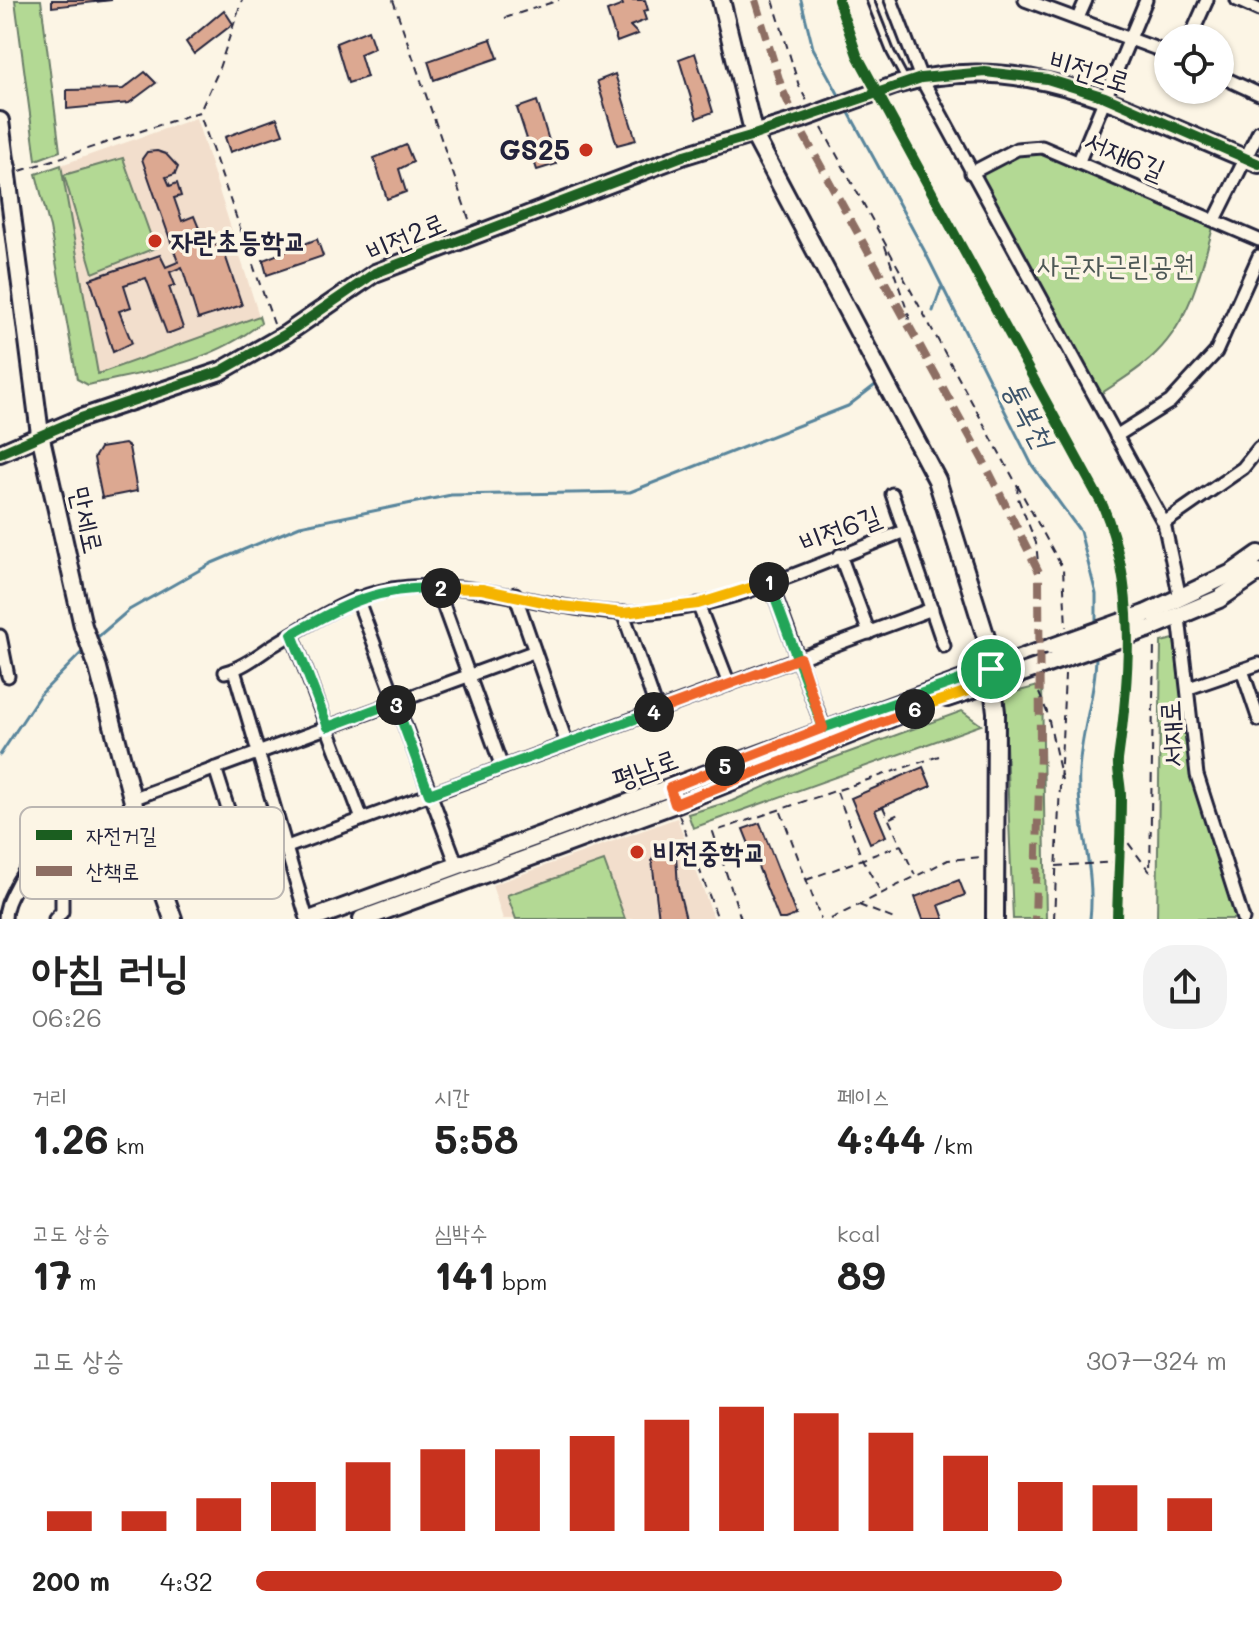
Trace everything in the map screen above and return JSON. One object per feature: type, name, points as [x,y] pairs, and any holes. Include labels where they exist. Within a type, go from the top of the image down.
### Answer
[{"type":"main road","points":[[0,146],[6,171]]},
{"type":"street","points":[[721,0],[754,135],[937,480],[988,644],[996,712],[995,919]]},
{"type":"street","points":[[905,0],[892,0],[908,82],[971,173],[1164,523],[1180,598]]},
{"type":"street","points":[[1025,0],[1154,48]]},
{"type":"street","points":[[1078,18],[1086,0]]},
{"type":"street","points":[[1079,161],[1146,0]]},
{"type":"street","points":[[1196,24],[1207,0]]},
{"type":"street","points":[[1237,0],[1259,10]]},
{"type":"street","name":"비전2로","points":[[0,453],[40,434],[221,371],[279,338],[375,273],[685,155],[754,135],[908,82],[985,72],[1047,79],[1105,97],[1252,162]]},
{"type":"street","points":[[1234,82],[1259,94]]},
{"type":"street","name":"만세로","points":[[0,121],[40,434],[83,626],[98,668],[134,806]]},
{"type":"street","points":[[1215,220],[1252,162],[1259,131]]},
{"type":"street","name":"서재6길","points":[[971,173],[1017,149],[1042,147],[1259,240]]},
{"type":"street","points":[[1116,436],[1170,402],[1216,352],[1259,256]]},
{"type":"street","points":[[1164,523],[1243,468],[1259,448]]},
{"type":"street","points":[[892,494],[905,531]]},
{"type":"street","name":"비전6길","points":[[275,807],[229,671],[357,598],[393,589],[437,588],[515,594],[562,606],[623,613],[698,604],[770,582],[905,531],[944,646]]},
{"type":"street","name":"평남로","points":[[309,919],[991,676],[1059,643],[1149,627],[1180,598],[1232,573],[1259,554]]},
{"type":"street","points":[[840,555],[869,633]]},
{"type":"street","name":"평남로","points":[[991,676],[1019,674],[1179,617],[1256,576]]},
{"type":"street","points":[[362,919],[675,804],[826,735],[770,582]]},
{"type":"street","points":[[437,588],[502,767]]},
{"type":"street","points":[[515,594],[567,744]]},
{"type":"street","points":[[357,598],[457,865]]},
{"type":"street","points":[[698,604],[729,684]]},
{"type":"street","points":[[284,848],[932,609]]},
{"type":"street","points":[[623,613],[657,710]]},
{"type":"street","points":[[1179,617],[1189,688]]},
{"type":"street","points":[[292,634],[362,819]]},
{"type":"street","points":[[0,636],[8,676]]},
{"type":"street","points":[[134,806],[215,768],[533,652]]},
{"type":"street","name":"서재로","points":[[1243,919],[1197,775],[1189,688],[1259,664]]},
{"type":"street","points":[[1242,670],[1259,720]]},
{"type":"street","points":[[215,768],[227,807]]},
{"type":"street","name":"비전6길","points":[[284,837],[309,919]]},
{"type":"street","points":[[5,919],[5,909],[20,878]]},
{"type":"street","points":[[55,919],[62,912],[62,899]]},
{"type":"street","name":"만세로","points":[[166,899],[173,919]]},
{"type":"lane","points":[[870,0],[891,53],[908,82]]},
{"type":"path","points":[[202,107],[217,74],[242,0]]},
{"type":"path","points":[[393,0],[475,235]]},
{"type":"path","points":[[505,18],[559,0]]},
{"type":"path","points":[[773,0],[808,115]]},
{"type":"path","points":[[6,171],[199,112],[279,338]]},
{"type":"path","points":[[820,125],[1063,569],[1059,643]]},
{"type":"path","points":[[885,242],[885,252],[909,316],[908,324]]},
{"type":"path","points":[[1018,484],[1017,496],[1036,543],[1039,572]]},
{"type":"path","points":[[1120,827],[1150,872],[1149,627]]},
{"type":"path","points":[[1054,919],[1054,866],[1063,785],[1065,668]]},
{"type":"path","points":[[1039,693],[1047,712],[1063,785]]},
{"type":"path","points":[[741,919],[713,832],[939,756]]},
{"type":"path","points":[[836,791],[862,859],[881,893]]},
{"type":"path","points":[[675,804],[718,919]]},
{"type":"path","points":[[883,807],[916,876]]},
{"type":"path","points":[[780,809],[821,919]]},
{"type":"path","points":[[888,819],[901,813]]},
{"type":"path","points":[[1118,876],[1120,827]]},
{"type":"path","points":[[806,880],[901,845]]},
{"type":"path","points":[[831,919],[948,860],[995,856]]},
{"type":"path","points":[[1054,866],[1119,862]]},
{"type":"path","points":[[859,905],[894,919]]},
{"type":"shaded area","name":"자란초등학교","points":[[196,118],[259,316],[98,374],[61,165]]},
{"type":"shaded area","name":"비전중학교","points":[[677,818],[714,919],[503,919],[492,885]]},
{"type":"green space","points":[[15,0],[41,0],[60,151],[36,160]]},
{"type":"green space","name":"사군자근린공원","points":[[1042,147],[1215,220],[1194,290],[1169,338],[1143,365],[1096,397],[971,173],[1017,149]]},
{"type":"green space","points":[[123,158],[155,248],[93,273],[64,175]]},
{"type":"green space","points":[[61,165],[98,374],[259,316],[261,323],[221,348],[179,364],[88,385],[77,379],[50,228],[36,174]]},
{"type":"green space","points":[[1174,639],[1195,778],[1240,919],[1157,919],[1161,642]]},
{"type":"green space","points":[[1042,685],[1046,919],[1013,919],[1004,695]]},
{"type":"green space","points":[[962,711],[981,725],[693,828],[688,814],[732,801],[814,765]]},
{"type":"green space","points":[[604,861],[625,919],[516,919],[507,895]]},
{"type":"building","points":[[52,0],[112,0],[52,7]]},
{"type":"building","points":[[621,0],[645,0],[648,10],[643,11],[646,20],[630,26],[638,34],[617,42],[607,11],[623,5]]},
{"type":"building","points":[[224,10],[233,24],[194,54],[186,42]]},
{"type":"building","points":[[368,30],[374,48],[360,54],[367,77],[348,83],[336,43]]},
{"type":"building","points":[[491,39],[498,58],[434,80],[428,61]]},
{"type":"building","points":[[695,53],[713,112],[697,118],[679,59]]},
{"type":"building","points":[[145,72],[156,83],[129,103],[67,109],[67,90],[123,89]]},
{"type":"building","points":[[615,74],[636,140],[617,145],[597,81]]},
{"type":"building","points":[[537,101],[556,164],[537,170],[517,108]]},
{"type":"building","points":[[277,118],[283,134],[230,152],[225,137]]},
{"type":"building","points":[[406,145],[413,162],[399,169],[406,192],[387,199],[374,158]]},
{"type":"building","points":[[147,152],[166,154],[178,167],[175,174],[166,177],[170,186],[177,183],[181,196],[174,198],[182,221],[194,216],[207,248],[221,243],[242,305],[198,319],[182,267],[170,272],[175,285],[169,287],[183,328],[167,334],[146,278],[124,285],[131,307],[119,311],[132,343],[113,352],[90,279],[160,255],[166,267],[178,262],[142,159]]},
{"type":"building","points":[[317,239],[323,256],[267,275],[263,260]]},
{"type":"building","points":[[125,444],[129,447],[137,491],[102,498],[94,458],[100,448]]},
{"type":"building","points":[[923,767],[931,786],[875,810],[886,836],[870,843],[851,798]]},
{"type":"building","points":[[760,823],[796,915],[785,919],[779,919],[743,829]]},
{"type":"building","points":[[657,852],[676,855],[678,887],[686,919],[659,919],[652,860]]},
{"type":"building","points":[[959,880],[965,895],[939,905],[944,919],[923,919],[915,897]]},
{"type":"waterway","name":"통복천","points":[[801,0],[813,48],[841,99]]},
{"type":"waterway","name":"통복천","points":[[847,109],[924,250],[1032,465],[1080,531],[1096,594],[1096,626]]},
{"type":"waterway","points":[[933,311],[941,288]]},
{"type":"waterway","points":[[93,641],[129,610],[212,563],[300,526],[451,495],[630,492],[848,406],[874,386]]},
{"type":"waterway","points":[[0,755],[39,696],[85,649]]},
{"type":"waterway","name":"통복천","points":[[1090,919],[1090,881],[1080,808],[1079,771],[1096,654]]},
{"type":"marked path","points":[[755,0],[782,89],[801,130],[985,464],[1039,572],[1040,752],[1035,919]]},
{"type":"cycle path","points":[[838,0],[857,55],[1103,506],[1114,537],[1126,600],[1128,632],[1126,696],[1118,764],[1121,796],[1117,919]]},
{"type":"cycle path","points":[[0,453],[81,418],[221,371],[286,334],[375,273],[685,155],[921,78],[985,72],[1047,79],[1105,97],[1259,164]]},
{"type":"place","name":"GS25","points":[[586,150]]},
{"type":"place","name":"자란초등학교","points":[[155,241]]},
{"type":"place","name":"비전중학교","points":[[637,852]]},
{"type":"route","points":[[991,669],[823,728],[800,658],[770,582],[698,604],[623,613],[562,606],[482,589],[393,589],[357,598],[292,634],[328,727],[395,702],[429,794],[800,658],[823,728],[670,788],[675,804],[876,723],[991,683],[991,669]]}]
